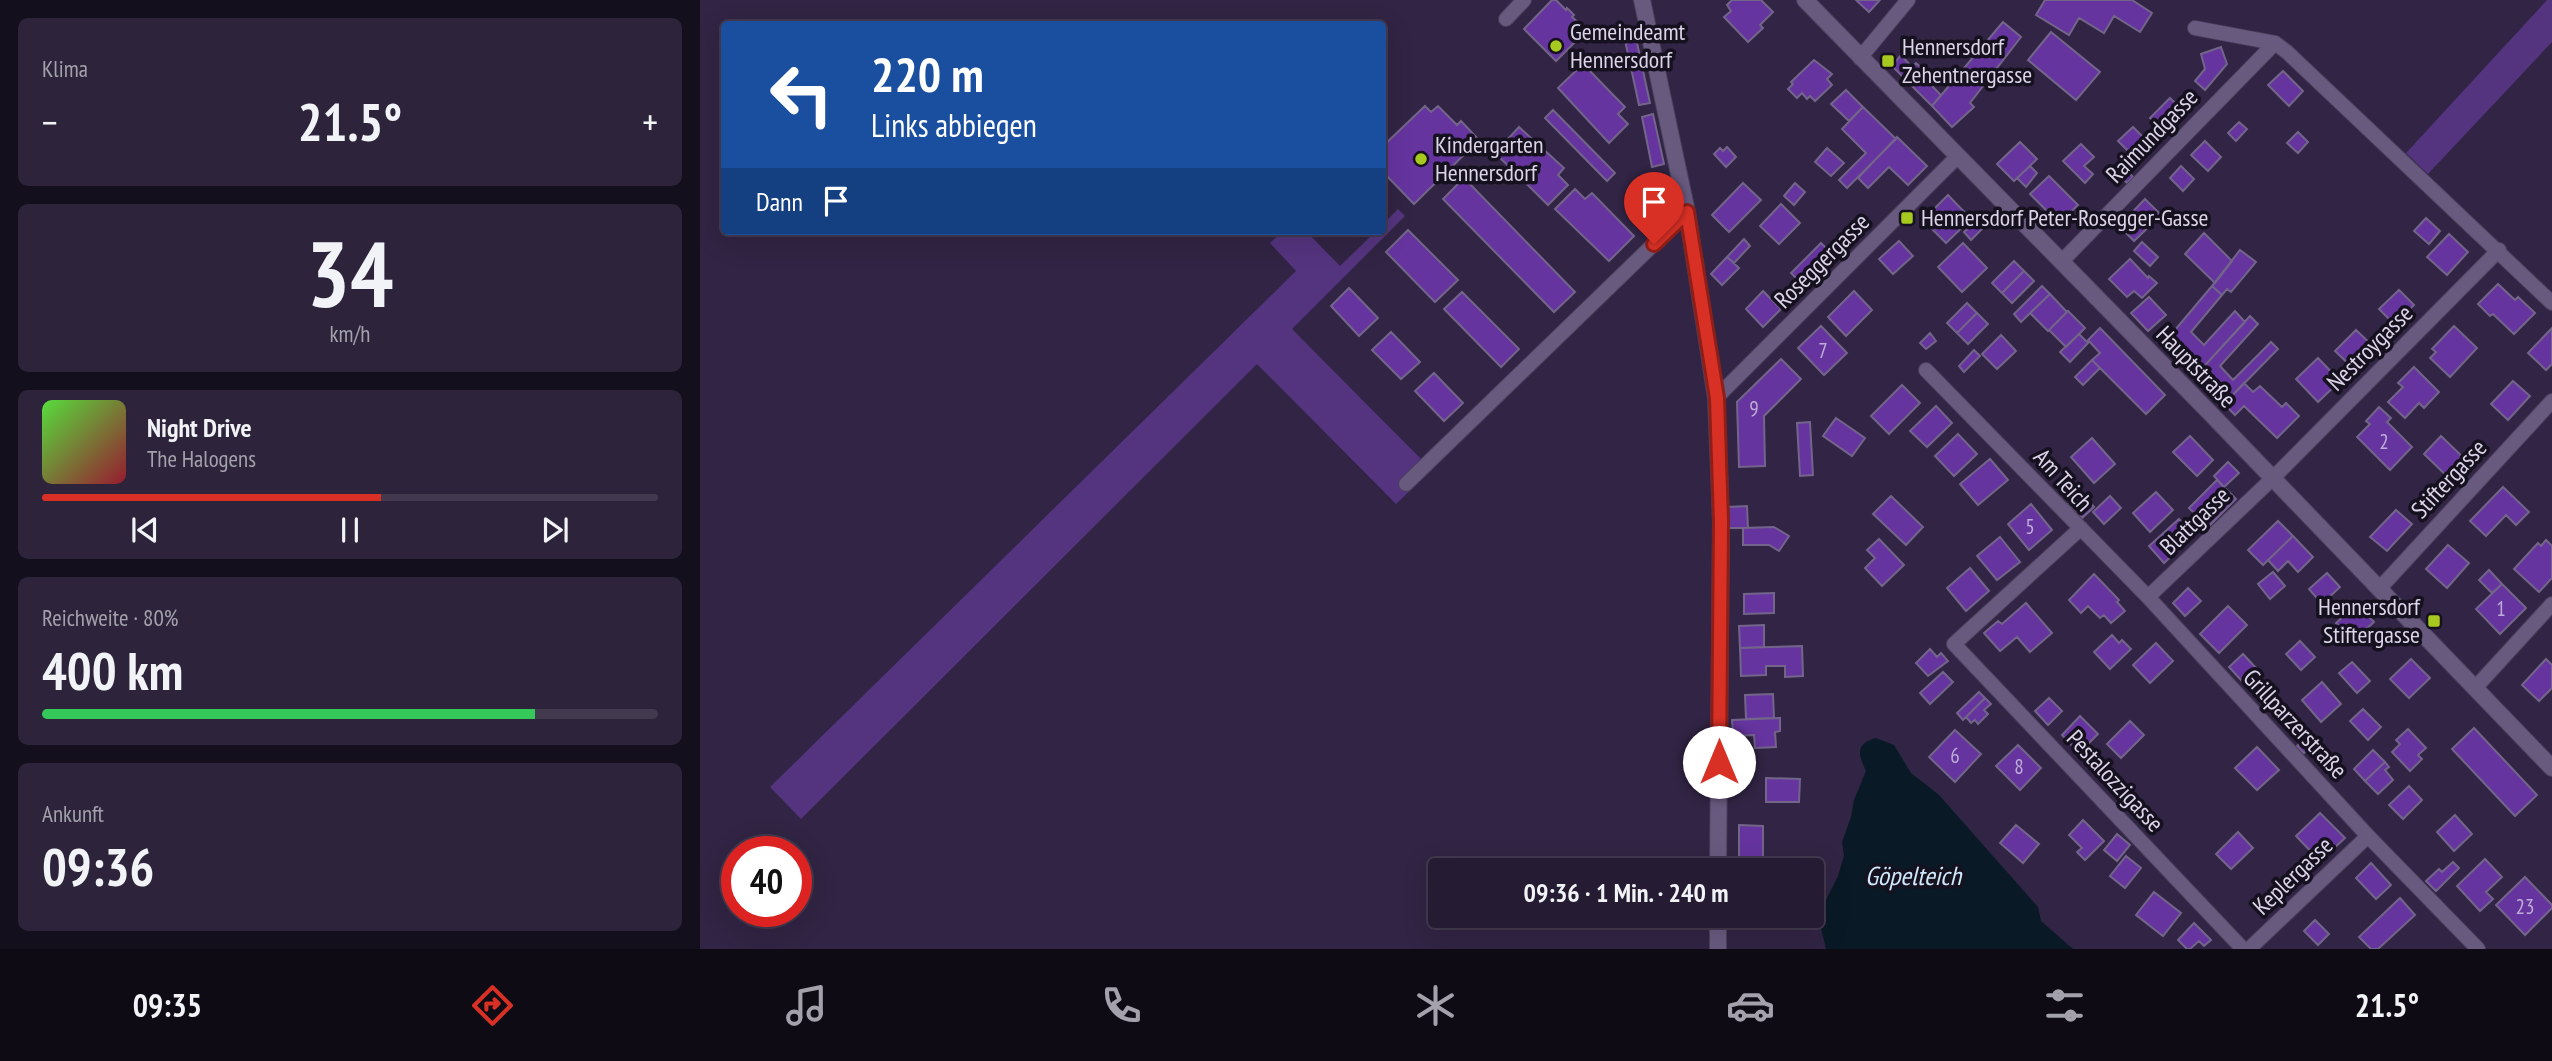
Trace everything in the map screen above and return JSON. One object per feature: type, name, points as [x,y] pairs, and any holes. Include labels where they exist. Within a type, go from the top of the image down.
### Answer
[{"type":"street","points":[[1506,19],[1524,0]]},
{"type":"street","points":[[1642,0],[1687,212],[1717,398],[1721,521],[1718,858]]},
{"type":"street","name":"Hauptstraße","points":[[1805,0],[2062,261],[2552,768]]},
{"type":"street","points":[[1860,58],[1908,0]]},
{"type":"street","points":[[2195,28],[2275,43],[2287,52],[2552,303]]},
{"type":"street","name":"Raimundgasse","points":[[2062,261],[2275,43]]},
{"type":"street","name":"Roseggergasse","points":[[1717,398],[1958,156]]},
{"type":"street","points":[[1406,484],[1687,212]]},
{"type":"street","name":"Nestroygasse","points":[[2273,478],[2499,250]]},
{"type":"street","name":"Am Teich","points":[[1926,370],[2081,528],[1954,644]]},
{"type":"street","name":"Stiftergasse","points":[[2380,588],[2552,401]]},
{"type":"street","name":"Blattgasse","points":[[2148,597],[2273,478]]},
{"type":"street","name":"Grillparzerstraße","points":[[2081,528],[2368,836],[2478,949]]},
{"type":"street","points":[[2476,687],[2552,604]]},
{"type":"street","name":"Pestalozzigasse","points":[[1954,644],[2243,949]]},
{"type":"street","name":"Keplergasse","points":[[2249,949],[2368,836]]},
{"type":"street","points":[[1718,928],[1718,949]]},
{"type":"shaded area","points":[[2547,0],[2552,0],[2552,42],[2428,174],[2406,153]]},
{"type":"shaded area","points":[[1398,209],[1405,216],[1386,235],[1386,221]]},
{"type":"shaded area","points":[[1279,235],[1310,235],[1340,266],[1372,235],[1386,235],[1292,329],[1432,470],[1396,504],[1257,364],[801,819],[770,787],[1296,271],[1270,243]]},
{"type":"water","name":"Göpelteich","points":[[1876,738],[1894,745],[1911,773],[1939,795],[2038,907],[2041,921],[2073,949],[1826,949],[1821,928],[1824,928],[1824,904],[1838,876],[1844,856],[1842,842],[1866,771],[1860,750],[1869,740]]},
{"type":"building","name":"Gemeindeamt Hennersdorf","points":[[1552,0],[1556,0],[1566,10],[1567,8],[1574,15],[1572,17],[1587,30],[1556,61],[1524,29]]},
{"type":"building","points":[[1732,0],[1761,0],[1773,12],[1760,25],[1763,28],[1748,42],[1724,17],[1731,11],[1727,5]]},
{"type":"building","points":[[1856,0],[1880,0],[1869,12]]},
{"type":"building","points":[[2045,0],[2132,0],[2152,13],[2140,32],[2114,16],[2104,33],[2079,18],[2069,35],[2036,15]]},
{"type":"building","points":[[2003,22],[2021,37],[1970,103],[1974,107],[1952,127],[1932,106]]},
{"type":"building","points":[[1634,29],[1650,103],[1639,105],[1623,31]]},
{"type":"building","points":[[2051,32],[2100,72],[2076,100],[2028,60]]},
{"type":"building","points":[[2221,47],[2227,64],[2205,90],[2195,81],[2205,69],[2201,54]]},
{"type":"building","points":[[1901,55],[1912,67],[1916,63],[1925,71],[1921,75],[1941,95],[1932,106],[1892,66]]},
{"type":"building","points":[[1814,60],[1832,74],[1827,79],[1832,85],[1815,101],[1810,96],[1807,99],[1802,93],[1797,98],[1788,89],[1793,84],[1791,82]]},
{"type":"building","points":[[1583,64],[1625,107],[1618,114],[1628,124],[1609,143],[1558,88]]},
{"type":"building","points":[[2283,71],[2303,91],[2289,106],[2268,85]]},
{"type":"building","points":[[1846,90],[1863,107],[1849,121],[1831,104]]},
{"type":"building","points":[[2170,98],[2183,111],[2163,131],[2150,118]]},
{"type":"building","name":"Kindergarten Hennersdorf","points":[[1425,106],[1431,112],[1438,106],[1457,125],[1461,121],[1479,140],[1414,204],[1386,175],[1386,143]]},
{"type":"building","points":[[1863,107],[1896,139],[1847,188],[1839,180],[1866,153],[1842,129]]},
{"type":"building","points":[[1553,110],[1615,173],[1607,181],[1545,118]]},
{"type":"building","points":[[1653,114],[1664,164],[1652,167],[1642,117]]},
{"type":"building","points":[[2239,122],[2247,129],[2236,141],[2228,133]]},
{"type":"building","points":[[1519,127],[1564,168],[1558,175],[1568,185],[1548,205],[1495,153]]},
{"type":"building","points":[[2133,127],[2148,142],[2134,157],[2118,141]]},
{"type":"building","points":[[2298,132],[2308,142],[2298,153],[2287,143]]},
{"type":"building","points":[[1897,137],[1927,166],[1908,185],[1889,167],[1868,188],[1858,178]]},
{"type":"building","points":[[2205,141],[2221,157],[2208,171],[2191,155]]},
{"type":"building","points":[[2020,142],[2037,159],[2014,181],[1997,164]]},
{"type":"building","points":[[2081,144],[2094,157],[2084,166],[2093,174],[2085,183],[2063,161]]},
{"type":"building","points":[[1727,147],[1736,157],[1726,167],[1714,154],[1720,148],[1723,151]]},
{"type":"building","points":[[1827,148],[1844,163],[1831,176],[1815,162]]},
{"type":"building","points":[[2030,166],[2037,173],[2026,187],[2017,178]]},
{"type":"building","points":[[2181,166],[2194,179],[2183,191],[2170,178]]},
{"type":"building","points":[[2123,167],[2133,177],[2127,183],[2118,173]]},
{"type":"building","points":[[1652,176],[1660,184],[1642,202],[1634,194]]},
{"type":"building","points":[[2049,176],[2078,205],[2059,223],[2030,194]]},
{"type":"building","points":[[1464,178],[1575,292],[1554,312],[1443,199]]},
{"type":"building","points":[[1743,183],[1761,200],[1729,232],[1712,215]]},
{"type":"building","points":[[1795,183],[1805,192],[1794,205],[1784,196]]},
{"type":"building","points":[[1575,189],[1585,199],[1592,193],[1634,236],[1609,261],[1555,209]]},
{"type":"building","points":[[1948,195],[1971,219],[1946,243],[1923,220]]},
{"type":"building","points":[[2145,199],[2161,215],[2134,241],[2119,226]]},
{"type":"building","points":[[1781,204],[1800,223],[1779,244],[1760,226]]},
{"type":"building","points":[[2426,218],[2440,231],[2429,244],[2414,231]]},
{"type":"building","points":[[1978,219],[1985,226],[1971,240],[1964,232]]},
{"type":"building","points":[[1408,230],[1458,280],[1435,302],[1386,252]]},
{"type":"building","points":[[2204,233],[2232,261],[2215,283],[2185,254]]},
{"type":"building","points":[[2449,234],[2468,252],[2447,275],[2427,257]]},
{"type":"building","points":[[1744,239],[1750,246],[1734,263],[1727,257]]},
{"type":"building","points":[[1899,241],[1913,256],[1893,274],[1879,259]]},
{"type":"building","points":[[2142,242],[2158,257],[2150,266],[2134,251]]},
{"type":"building","points":[[1821,243],[1833,255],[1803,285],[1791,273]]},
{"type":"building","points":[[1963,243],[1987,268],[1962,292],[1938,267]]},
{"type":"building","points":[[2240,250],[2256,262],[2231,292],[2227,289],[2222,295],[2212,286]]},
{"type":"building","points":[[1727,257],[1739,268],[1722,285],[1711,274]]},
{"type":"building","points":[[2130,259],[2148,278],[2149,276],[2157,283],[2142,298],[2134,291],[2127,297],[2109,279]]},
{"type":"building","points":[[2014,261],[2024,271],[2002,293],[1992,283]]},
{"type":"building","points":[[2024,271],[2034,281],[2012,303],[2002,293]]},
{"type":"building","points":[[2498,284],[2515,300],[2518,297],[2535,313],[2514,334],[2478,304]]},
{"type":"building","points":[[2042,286],[2050,294],[2021,322],[2014,314]]},
{"type":"building","points":[[2212,286],[2222,295],[2191,332],[2204,345],[2235,311],[2245,322],[2196,375],[2164,343]]},
{"type":"building","points":[[1349,288],[1378,318],[1359,336],[1331,306]]},
{"type":"building","points":[[2399,290],[2414,305],[2394,324],[2379,309]]},
{"type":"building","points":[[1763,291],[1781,309],[1763,327],[1746,309]]},
{"type":"building","points":[[1854,291],[1872,310],[1846,336],[1828,317]]},
{"type":"building","points":[[1462,292],[1519,349],[1501,367],[1444,309]]},
{"type":"building","points":[[2050,294],[2067,312],[2048,331],[2030,313]]},
{"type":"building","points":[[2149,297],[2166,315],[2148,331],[2131,313]]},
{"type":"building","points":[[1967,303],[1977,313],[1957,333],[1947,323]]},
{"type":"building","points":[[2068,311],[2085,328],[2066,347],[2049,330]]},
{"type":"building","points":[[1977,313],[1988,324],[1968,344],[1957,333]]},
{"type":"building","points":[[2250,316],[2258,324],[2220,366],[2233,380],[2271,342],[2278,349],[2224,404],[2196,375]]},
{"type":"building","points":[[1821,326],[1847,353],[1824,375],[1798,348]]},
{"type":"building","points":[[2454,326],[2477,348],[2450,377],[2430,358],[2436,352],[2432,349]]},
{"type":"building","points":[[2100,328],[2165,395],[2146,414],[2092,360],[2100,353],[2088,340]]},
{"type":"building","points":[[2552,328],[2552,364],[2546,370],[2528,353]]},
{"type":"building","points":[[2356,330],[2375,348],[2354,369],[2335,351]]},
{"type":"building","points":[[1391,332],[1420,362],[1401,379],[1372,350]]},
{"type":"building","points":[[1930,333],[1936,341],[1926,349],[1920,343]]},
{"type":"building","points":[[2079,334],[2088,343],[2070,362],[2060,352]]},
{"type":"building","points":[[2001,335],[2016,351],[1997,369],[1982,354]]},
{"type":"building","points":[[1974,350],[1980,356],[1964,372],[1959,366]]},
{"type":"building","points":[[2318,358],[2340,381],[2318,402],[2296,379]]},
{"type":"building","points":[[1781,359],[1801,379],[1764,416],[1765,466],[1739,467],[1737,402]]},
{"type":"building","points":[[2092,360],[2100,368],[2083,385],[2075,377]]},
{"type":"building","points":[[2414,367],[2439,392],[2424,408],[2419,403],[2405,418],[2388,402],[2403,387],[2398,383]]},
{"type":"building","points":[[1434,373],[1463,403],[1444,421],[1415,391]]},
{"type":"building","points":[[2513,381],[2530,396],[2508,420],[2491,404]]},
{"type":"building","points":[[2244,383],[2253,392],[2260,386],[2282,407],[2286,403],[2299,416],[2277,438],[2244,406],[2235,415],[2224,404]]},
{"type":"building","points":[[1902,385],[1920,403],[1889,434],[1871,416]]},
{"type":"building","points":[[1936,406],[1952,423],[1927,447],[1910,431]]},
{"type":"building","points":[[2379,407],[2391,418],[2387,422],[2412,447],[2390,470],[2357,437],[2370,424],[2366,421]]},
{"type":"building","points":[[1836,418],[1865,438],[1852,456],[1823,436]]},
{"type":"building","points":[[1810,422],[1813,475],[1800,476],[1797,423]]},
{"type":"building","points":[[1958,434],[1977,454],[1954,476],[1935,456]]},
{"type":"building","points":[[2190,436],[2213,460],[2197,476],[2173,452]]},
{"type":"building","points":[[2441,436],[2468,462],[2451,480],[2424,454]]},
{"type":"building","points":[[2092,438],[2115,464],[2094,483],[2071,457]]},
{"type":"building","points":[[1990,459],[2008,480],[1978,505],[1960,484]]},
{"type":"building","points":[[2228,462],[2239,473],[2224,487],[2214,476]]},
{"type":"building","points":[[2217,480],[2236,499],[2208,527],[2189,508]]},
{"type":"building","points":[[2503,487],[2529,512],[2516,525],[2506,515],[2486,536],[2470,521]]},
{"type":"building","points":[[2156,492],[2173,510],[2150,532],[2133,513]]},
{"type":"building","points":[[2080,493],[2087,499],[2075,511],[2068,504]]},
{"type":"building","points":[[1891,496],[1923,527],[1906,545],[1873,514]]},
{"type":"building","points":[[2110,496],[2121,508],[2104,524],[2093,512]]},
{"type":"building","points":[[2087,499],[2094,507],[2082,518],[2075,511]]},
{"type":"building","points":[[2031,504],[2052,530],[2029,550],[2008,524]]},
{"type":"building","points":[[1747,506],[1748,528],[1729,528],[1728,507]]},
{"type":"building","points":[[2396,510],[2412,524],[2387,551],[2370,537]]},
{"type":"building","points":[[2179,519],[2194,535],[2164,563],[2149,546]]},
{"type":"building","points":[[2278,521],[2293,536],[2263,565],[2248,550]]},
{"type":"building","points":[[1774,527],[1789,536],[1779,551],[1769,545],[1743,545],[1743,528]]},
{"type":"building","points":[[2293,536],[2313,557],[2298,572],[2288,561],[2278,571],[2268,560]]},
{"type":"building","points":[[2000,537],[2020,562],[1997,580],[1977,556]]},
{"type":"building","points":[[1879,539],[1904,565],[1882,586],[1865,568],[1875,558],[1867,550]]},
{"type":"building","points":[[2546,540],[2552,546],[2552,578],[2539,592],[2514,569],[2538,543],[2541,546]]},
{"type":"building","points":[[2448,545],[2469,563],[2447,588],[2426,569]]},
{"type":"building","points":[[1970,568],[1989,591],[1966,611],[1947,588]]},
{"type":"building","points":[[2489,570],[2502,584],[2492,593],[2479,580]]},
{"type":"building","points":[[2273,572],[2285,586],[2270,599],[2258,584]]},
{"type":"building","points":[[2327,573],[2340,587],[2322,604],[2309,589]]},
{"type":"building","points":[[2094,574],[2119,600],[2117,602],[2125,611],[2111,623],[2104,615],[2100,618],[2088,606],[2081,613],[2069,600]]},
{"type":"building","points":[[2502,584],[2526,608],[2500,634],[2476,609]]},
{"type":"building","points":[[2188,588],[2201,601],[2185,616],[2173,603]]},
{"type":"building","points":[[1774,593],[1774,613],[1744,614],[1744,594]]},
{"type":"building","points":[[2026,603],[2052,633],[2030,652],[2017,637],[2000,651],[1984,633],[1998,621],[2002,624]]},
{"type":"building","points":[[2357,604],[2374,622],[2353,641],[2336,623]]},
{"type":"building","points":[[2228,606],[2247,625],[2219,653],[2200,634]]},
{"type":"building","points":[[1764,625],[1764,647],[1740,648],[1739,626]]},
{"type":"building","points":[[2112,635],[2119,643],[2122,640],[2131,649],[2110,669],[2094,652]]},
{"type":"building","points":[[2300,641],[2315,657],[2301,670],[2286,654]]},
{"type":"building","points":[[2156,643],[2173,661],[2150,683],[2133,665]]},
{"type":"building","points":[[1802,646],[1803,676],[1785,677],[1785,666],[1766,666],[1766,675],[1741,676],[1740,648]]},
{"type":"building","points":[[1930,649],[1937,657],[1941,653],[1948,661],[1928,676],[1916,663]]},
{"type":"building","points":[[2243,654],[2256,668],[2242,681],[2229,667]]},
{"type":"building","points":[[2411,659],[2430,678],[2409,698],[2390,679]]},
{"type":"building","points":[[2546,659],[2552,665],[2552,688],[2539,701],[2522,685]]},
{"type":"building","points":[[2352,662],[2370,681],[2357,693],[2339,673]]},
{"type":"building","points":[[1943,672],[1953,682],[1930,704],[1920,693]]},
{"type":"building","points":[[2322,682],[2341,704],[2321,722],[2302,700]]},
{"type":"building","points":[[1979,692],[1985,698],[1963,720],[1957,713]]},
{"type":"building","points":[[1773,694],[1774,718],[1746,719],[1745,695]]},
{"type":"building","points":[[1985,698],[1991,704],[1984,710],[1988,714],[1978,724],[1975,720],[1971,723],[1966,717]]},
{"type":"building","points":[[2049,698],[2062,711],[2048,725],[2035,711]]},
{"type":"building","points":[[2363,709],[2381,727],[2368,740],[2350,721]]},
{"type":"building","points":[[2080,716],[2098,734],[2079,753],[2062,735]]},
{"type":"building","points":[[1780,718],[1780,731],[1775,732],[1776,747],[1755,748],[1754,735],[1733,736],[1732,720]]},
{"type":"building","points":[[2130,721],[2144,735],[2121,758],[2107,744]]},
{"type":"building","points":[[2474,728],[2537,795],[2515,816],[2452,749]]},
{"type":"building","points":[[2408,729],[2426,748],[2418,755],[2422,759],[2410,771],[2392,752],[2400,744],[2396,740]]},
{"type":"building","points":[[1955,730],[1981,754],[1955,782],[1929,757]]},
{"type":"building","points":[[2309,735],[2316,742],[2304,753],[2297,746]]},
{"type":"building","points":[[2018,745],[2041,768],[2020,790],[1996,766]]},
{"type":"building","points":[[2257,747],[2279,770],[2257,790],[2235,768]]},
{"type":"building","points":[[2373,750],[2385,762],[2365,781],[2354,769]]},
{"type":"building","points":[[2385,762],[2389,767],[2385,770],[2393,780],[2378,794],[2365,781]]},
{"type":"building","points":[[1766,778],[1800,779],[1799,802],[1766,802]]},
{"type":"building","points":[[2409,786],[2422,800],[2403,819],[2389,805]]},
{"type":"building","points":[[2320,813],[2345,838],[2320,861],[2296,836]]},
{"type":"building","points":[[2455,815],[2472,834],[2454,851],[2437,832]]},
{"type":"building","points":[[2083,820],[2104,841],[2085,860],[2077,852],[2082,848],[2069,835]]},
{"type":"building","points":[[1739,825],[1763,826],[1763,858],[1739,858]]},
{"type":"building","points":[[2016,825],[2039,844],[2023,863],[2000,843]]},
{"type":"building","points":[[2238,832],[2253,848],[2231,869],[2216,854]]},
{"type":"building","points":[[2117,834],[2130,845],[2117,861],[2104,850]]},
{"type":"building","points":[[2126,856],[2141,868],[2125,888],[2110,876]]},
{"type":"building","points":[[2485,859],[2502,877],[2486,892],[2493,899],[2480,911],[2457,886]]},
{"type":"building","points":[[2453,862],[2459,868],[2436,891],[2426,881],[2439,869],[2442,872]]},
{"type":"building","points":[[2371,863],[2391,885],[2376,899],[2356,878]]},
{"type":"building","points":[[2525,877],[2552,908],[2525,935],[2496,905]]},
{"type":"building","points":[[2154,892],[2181,913],[2163,936],[2136,915]]},
{"type":"building","points":[[2400,898],[2415,915],[2378,949],[2371,949],[2359,937]]},
{"type":"building","points":[[2315,920],[2329,934],[2318,945],[2304,931]]},
{"type":"building","points":[[2194,923],[2211,940],[2204,946],[2199,941],[2187,949],[2178,940]]},
{"type":"place","name":"Gemeindeamt Hennersdorf","points":[[1556,46]]},
{"type":"place","name":"Hennersdorf Zehentnergasse","points":[[1888,61]]},
{"type":"place","name":"Kindergarten Hennersdorf","points":[[1421,159]]},
{"type":"place","name":"Hennersdorf Peter-Rosegger-Gasse","points":[[1907,218]]},
{"type":"place","name":"Hennersdorf Stiftergasse","points":[[2434,621]]},
{"type":"route","points":[[1654,244],[1687,212],[1717,398],[1721,521],[1719,762]]}]
